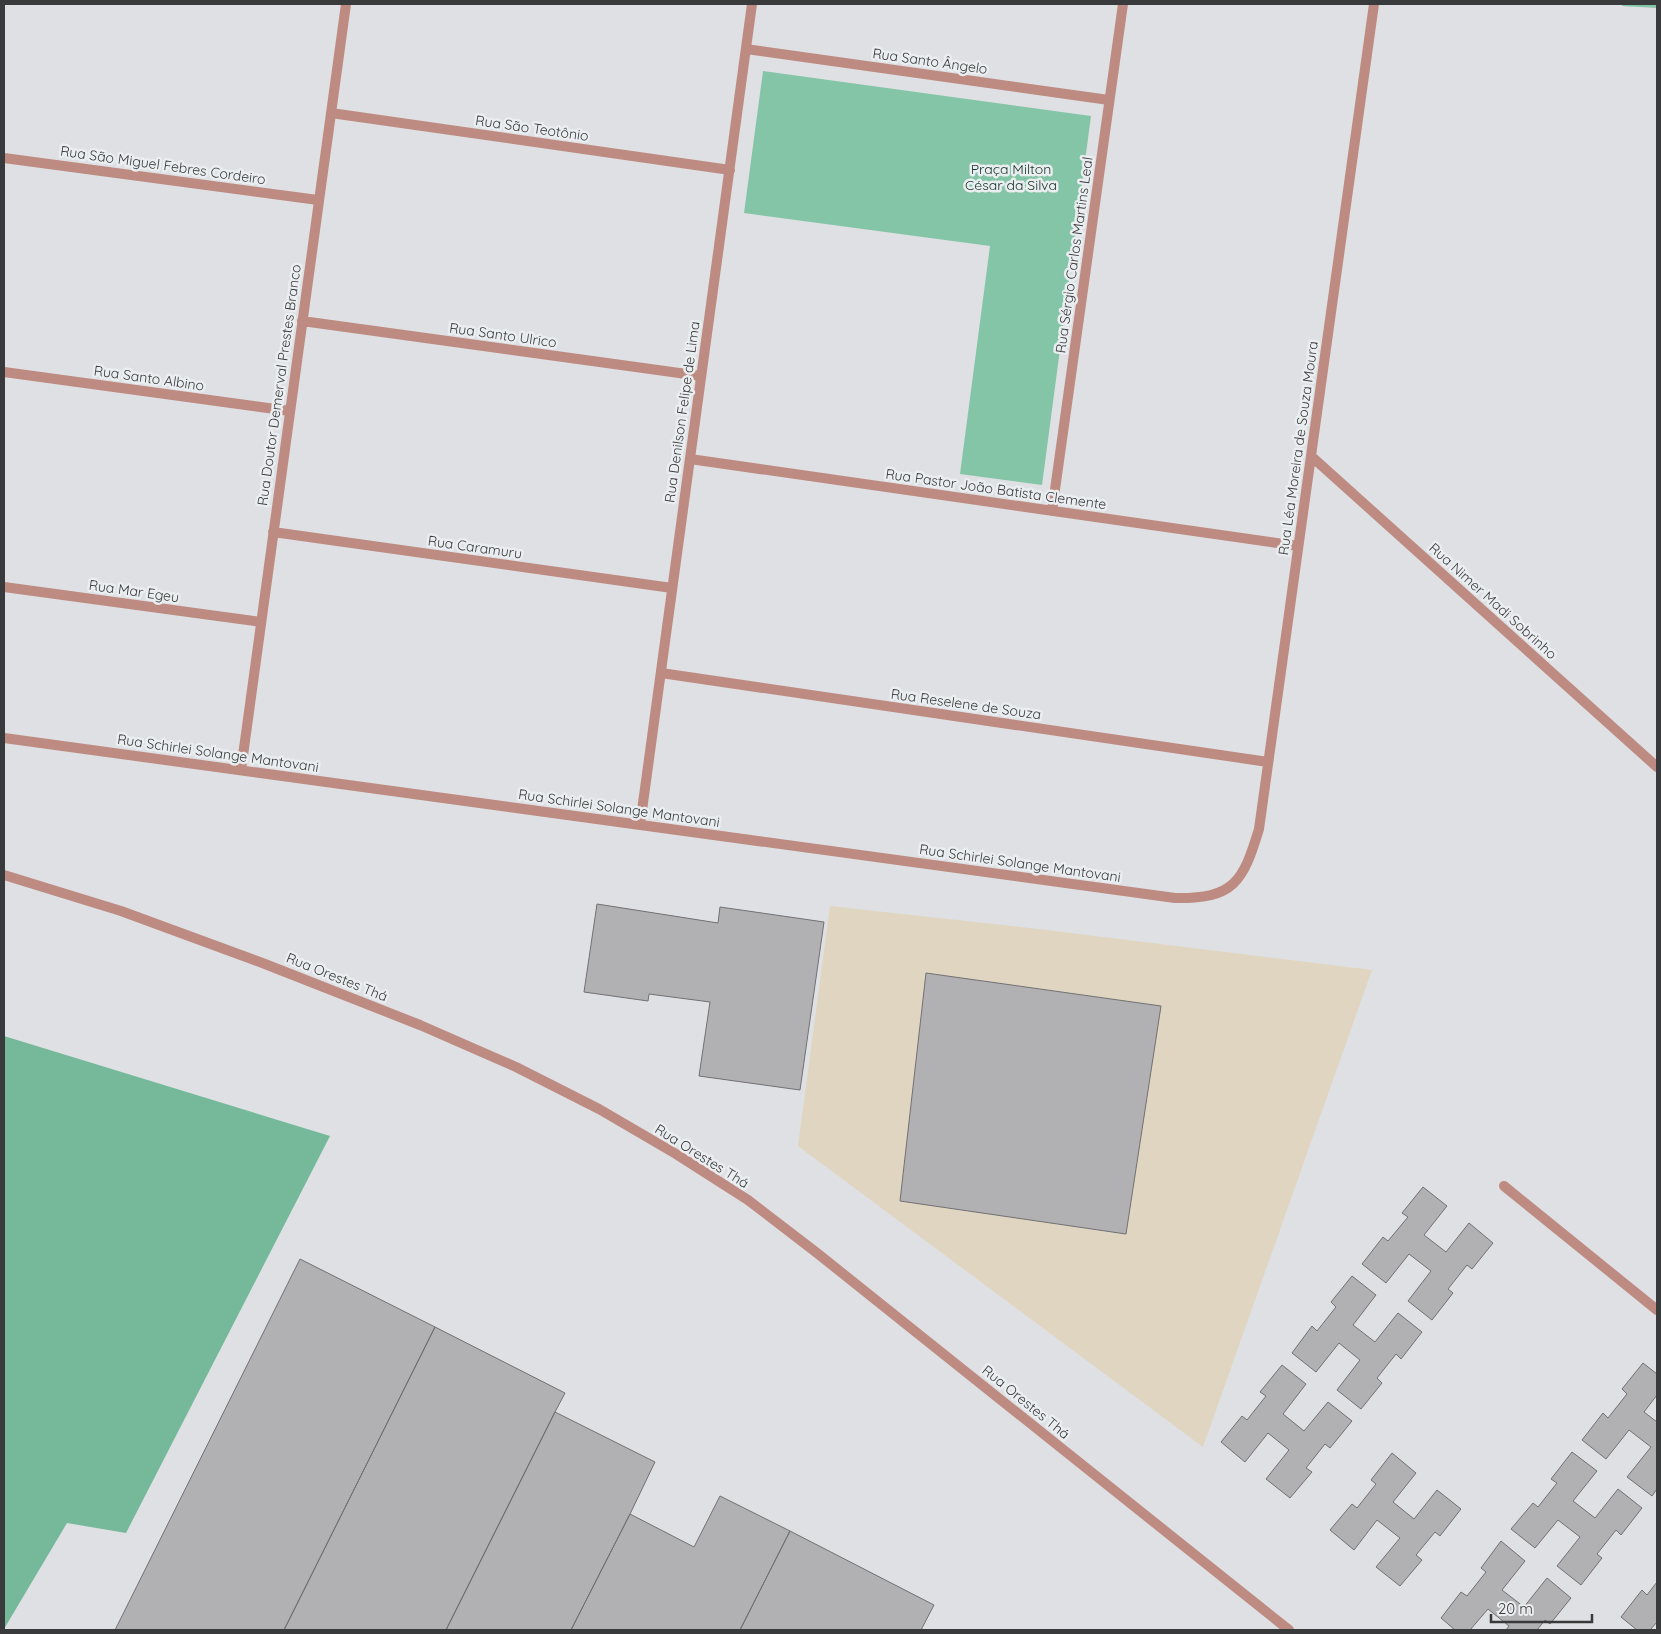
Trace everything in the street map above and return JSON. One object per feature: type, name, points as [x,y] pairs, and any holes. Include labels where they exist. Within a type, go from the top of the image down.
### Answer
[{"type":"street","name":"Rua Doutor Demerval Prestes Branco","points":[[241,770],[346,4]]},
{"type":"street","name":"Rua Denilson Felipe de Lima","points":[[640,824],[752,4]]},
{"type":"street","name":"Rua Sérgio Carlos Martins Leal","points":[[1052,511],[1123,4]]},
{"type":"street","name":"Rua Léa Moreira de Souza Moura","points":[[1230,888],[1241,875],[1252,853],[1259,829],[1374,4]]},
{"type":"street","name":"Rua Santo Ângelo","points":[[746,49],[1110,100]]},
{"type":"street","name":"Rua São Teotônio","points":[[331,113],[730,170]]},
{"type":"street","name":"Rua São Miguel Febres Cordeiro","points":[[4,158],[318,200]]},
{"type":"street","name":"Rua Santo Ulrico","points":[[302,321],[701,376]]},
{"type":"street","name":"Rua Santo Albino","points":[[4,372],[290,411]]},
{"type":"street","name":"Rua Nimer Madi Sobrinho","points":[[1311,456],[1657,767]]},
{"type":"street","name":"Rua Pastor João Batista Clemente","points":[[690,459],[1298,546]]},
{"type":"street","name":"Rua Caramuru","points":[[273,532],[672,588]]},
{"type":"street","name":"Rua Mar Egeu","points":[[4,587],[261,622]]},
{"type":"street","name":"Rua Reselene de Souza","points":[[660,673],[1268,762]]},
{"type":"street","name":"Rua Schirlei Solange Mantovani","points":[[4,738],[1175,898],[1212,896],[1230,888]]},
{"type":"street","name":"Rua Orestes Thá","points":[[4,875],[121,911],[265,964],[420,1025],[516,1067],[600,1109],[748,1200],[1289,1630]]},
{"type":"street","points":[[1504,1186],[1657,1310]]},
{"type":"shaded area","points":[[830,906],[1030,928],[1372,970],[1203,1447],[798,1146]]},
{"type":"green space","points":[[1623,4],[1657,4],[1657,8],[1622,6]]},
{"type":"green space","name":"Praça Milton César da Silva","points":[[763,71],[1091,116],[1042,485],[960,474],[990,246],[744,213]]},
{"type":"green space","points":[[4,1036],[330,1136],[126,1533],[67,1523],[4,1629]]},
{"type":"building","points":[[597,904],[718,923],[720,907],[824,922],[800,1090],[699,1076],[710,1002],[649,994],[648,1001],[584,992]]},
{"type":"building","points":[[926,973],[1161,1006],[1126,1234],[900,1201]]},
{"type":"building","points":[[1423,1187],[1447,1206],[1424,1235],[1446,1252],[1469,1223],[1493,1243],[1472,1269],[1467,1265],[1448,1289],[1453,1293],[1432,1320],[1408,1301],[1431,1271],[1409,1254],[1386,1283],[1362,1264],[1383,1237],[1388,1241],[1408,1217],[1402,1213]]},
{"type":"building","points":[[300,1259],[435,1327],[284,1630],[115,1630]]},
{"type":"building","points":[[1352,1276],[1376,1295],[1353,1325],[1375,1342],[1398,1313],[1422,1332],[1401,1359],[1396,1354],[1377,1378],[1382,1383],[1361,1409],[1337,1390],[1360,1360],[1339,1343],[1316,1372],[1292,1353],[1312,1326],[1317,1331],[1336,1307],[1331,1302]]},
{"type":"building","points":[[435,1327],[565,1393],[446,1630],[284,1630]]},
{"type":"building","points":[[1643,1363],[1657,1374],[1657,1395],[1644,1412],[1657,1422],[1657,1489],[1652,1496],[1627,1477],[1651,1447],[1629,1430],[1606,1459],[1582,1440],[1603,1413],[1608,1418],[1627,1394],[1622,1389]]},
{"type":"building","points":[[1282,1365],[1306,1384],[1283,1414],[1304,1431],[1328,1402],[1352,1421],[1330,1448],[1325,1444],[1306,1468],[1312,1472],[1290,1498],[1266,1479],[1289,1450],[1268,1433],[1245,1462],[1221,1442],[1242,1416],[1247,1420],[1266,1396],[1260,1392]]},
{"type":"building","points":[[555,1412],[655,1462],[630,1514],[571,1630],[446,1630]]},
{"type":"building","points":[[1572,1452],[1597,1471],[1573,1501],[1595,1518],[1618,1489],[1642,1508],[1621,1535],[1616,1530],[1597,1554],[1602,1558],[1581,1585],[1557,1566],[1580,1537],[1558,1520],[1535,1548],[1511,1529],[1533,1503],[1538,1507],[1557,1483],[1551,1479]]},
{"type":"building","points":[[1392,1453],[1416,1473],[1393,1502],[1414,1519],[1437,1490],[1461,1509],[1440,1536],[1435,1532],[1416,1555],[1422,1560],[1400,1586],[1376,1567],[1400,1538],[1377,1520],[1354,1550],[1330,1530],[1352,1504],[1357,1508],[1376,1484],[1371,1480]]},
{"type":"building","points":[[720,1496],[790,1531],[740,1630],[571,1630],[630,1514],[694,1547]]},
{"type":"building","points":[[790,1531],[934,1605],[921,1630],[740,1630]]},
{"type":"building","points":[[1501,1541],[1525,1561],[1502,1590],[1524,1607],[1547,1578],[1571,1598],[1550,1624],[1545,1620],[1537,1630],[1506,1630],[1509,1626],[1488,1609],[1470,1630],[1455,1630],[1441,1618],[1461,1592],[1467,1596],[1486,1572],[1481,1568]]},
{"type":"building","points":[[1657,1582],[1657,1622],[1650,1630],[1637,1630],[1621,1617],[1642,1590],[1647,1595]]}]
